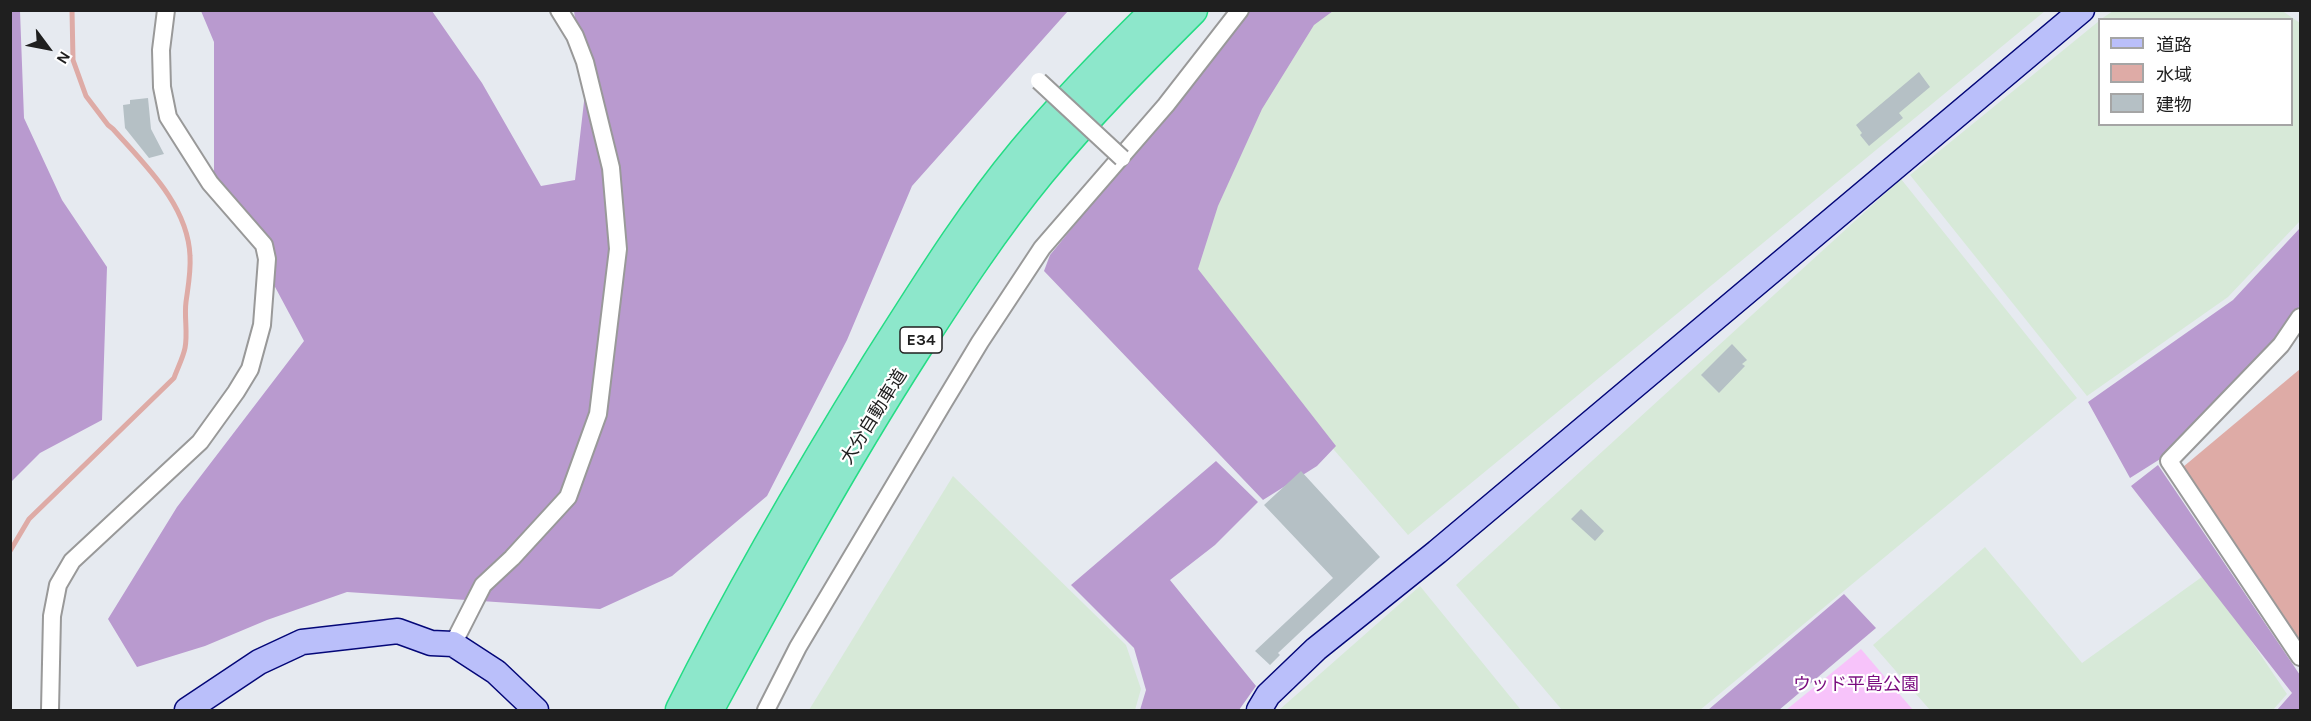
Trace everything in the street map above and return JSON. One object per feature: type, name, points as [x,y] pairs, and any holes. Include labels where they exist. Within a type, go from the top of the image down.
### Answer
[{"type":"highway","name":"大分自動車道","points":[[681,711],[761,561],[842,420],[943,260],[1022,153],[1096,69],[1156,10]]},
{"type":"highway","name":"大分自動車道","points":[[708,711],[781,574],[861,434],[963,274],[1039,172],[1114,87],[1192,10]]},
{"type":"street","points":[[50,711],[52,616],[58,585],[72,561],[200,442],[236,392],[249,369],[262,326],[267,259],[264,245],[210,183],[168,117],[162,87],[161,50],[166,10]]},
{"type":"street","points":[[453,644],[483,585],[512,558],[568,497],[598,414],[618,249],[611,168],[585,62],[575,36],[559,10]]},
{"type":"street","points":[[766,711],[798,647],[980,342],[1042,248],[1122,158],[1240,10]]},
{"type":"street","points":[[1259,711],[1268,695],[1316,649],[1437,552],[2082,10]]},
{"type":"street","points":[[1039,81],[1122,158]]},
{"type":"street","points":[[2301,316],[2281,345],[2169,461],[2301,657]]},
{"type":"street","points":[[187,711],[259,662],[302,642],[398,631],[431,643],[453,644],[496,672],[536,711]]},
{"type":"shaded area","points":[[1245,10],[1333,11],[1314,25],[1262,109],[1218,206],[1198,269],[1336,446],[1317,466],[1263,500],[1044,271],[1050,255],[1153,129]]},
{"type":"shaded area","points":[[2281,10],[2293,18],[2102,18],[2113,11]]},
{"type":"shaded area","points":[[10,11],[20,11],[24,118],[62,200],[107,267],[102,420],[40,453],[11,482]]},
{"type":"shaded area","points":[[201,11],[432,11],[482,83],[541,186],[575,180],[585,93],[574,11],[1068,11],[912,186],[847,340],[767,496],[672,576],[600,609],[347,592],[267,620],[205,646],[137,667],[108,619],[177,507],[304,341],[214,173],[214,42]]},
{"type":"shaded area","points":[[1299,11],[2045,11],[1408,535],[1168,259]]},
{"type":"shaded area","points":[[2293,18],[2300,23],[2300,221],[2228,297],[2087,396],[1910,175],[2098,22],[2098,126],[2293,126]]},
{"type":"shaded area","points":[[1901,179],[2077,398],[1700,710],[1562,710],[1456,585]]},
{"type":"shaded area","points":[[2300,228],[2300,305],[2276,341],[2165,456],[2130,478],[2088,402],[2233,300]]},
{"type":"shaded area","points":[[1216,461],[1258,502],[1215,545],[1170,580],[1256,686],[1239,710],[1140,710],[1146,690],[1134,648],[1071,585]]},
{"type":"shaded area","points":[[2158,465],[2300,675],[2300,710],[2277,710],[2292,693],[2131,486]]},
{"type":"shaded area","points":[[953,476],[1126,645],[1141,689],[1135,710],[809,710]]},
{"type":"shaded area","points":[[1985,547],[2082,663],[2206,574],[2287,694],[2273,710],[1930,710],[1873,645]]},
{"type":"shaded area","points":[[1420,586],[1521,710],[1279,710]]},
{"type":"shaded area","points":[[1844,594],[1876,628],[1779,710],[1708,710]]},
{"type":"green space","name":"ウッド平島公園","points":[[1861,649],[1913,710],[1786,710]]},
{"type":"water","points":[[2300,369],[2300,641],[2183,467]]},
{"type":"building","points":[[1919,72],[1930,87],[1899,113],[1903,118],[1869,146],[1860,135],[1862,133],[1856,125]]},
{"type":"building","points":[[148,98],[151,129],[164,154],[149,158],[125,128],[123,105],[130,104],[130,100]]},
{"type":"building","points":[[1732,344],[1747,360],[1742,364],[1745,366],[1719,393],[1701,375]]},
{"type":"building","points":[[1301,471],[1380,557],[1278,653],[1280,655],[1270,665],[1255,651],[1333,578],[1264,505]]},
{"type":"building","points":[[1581,509],[1604,531],[1595,541],[1571,519]]},
{"type":"waterway","points":[[10,551],[29,519],[174,378],[186,342],[190,256],[182,220],[163,187],[108,125],[86,96],[73,60],[72,10]]}]
